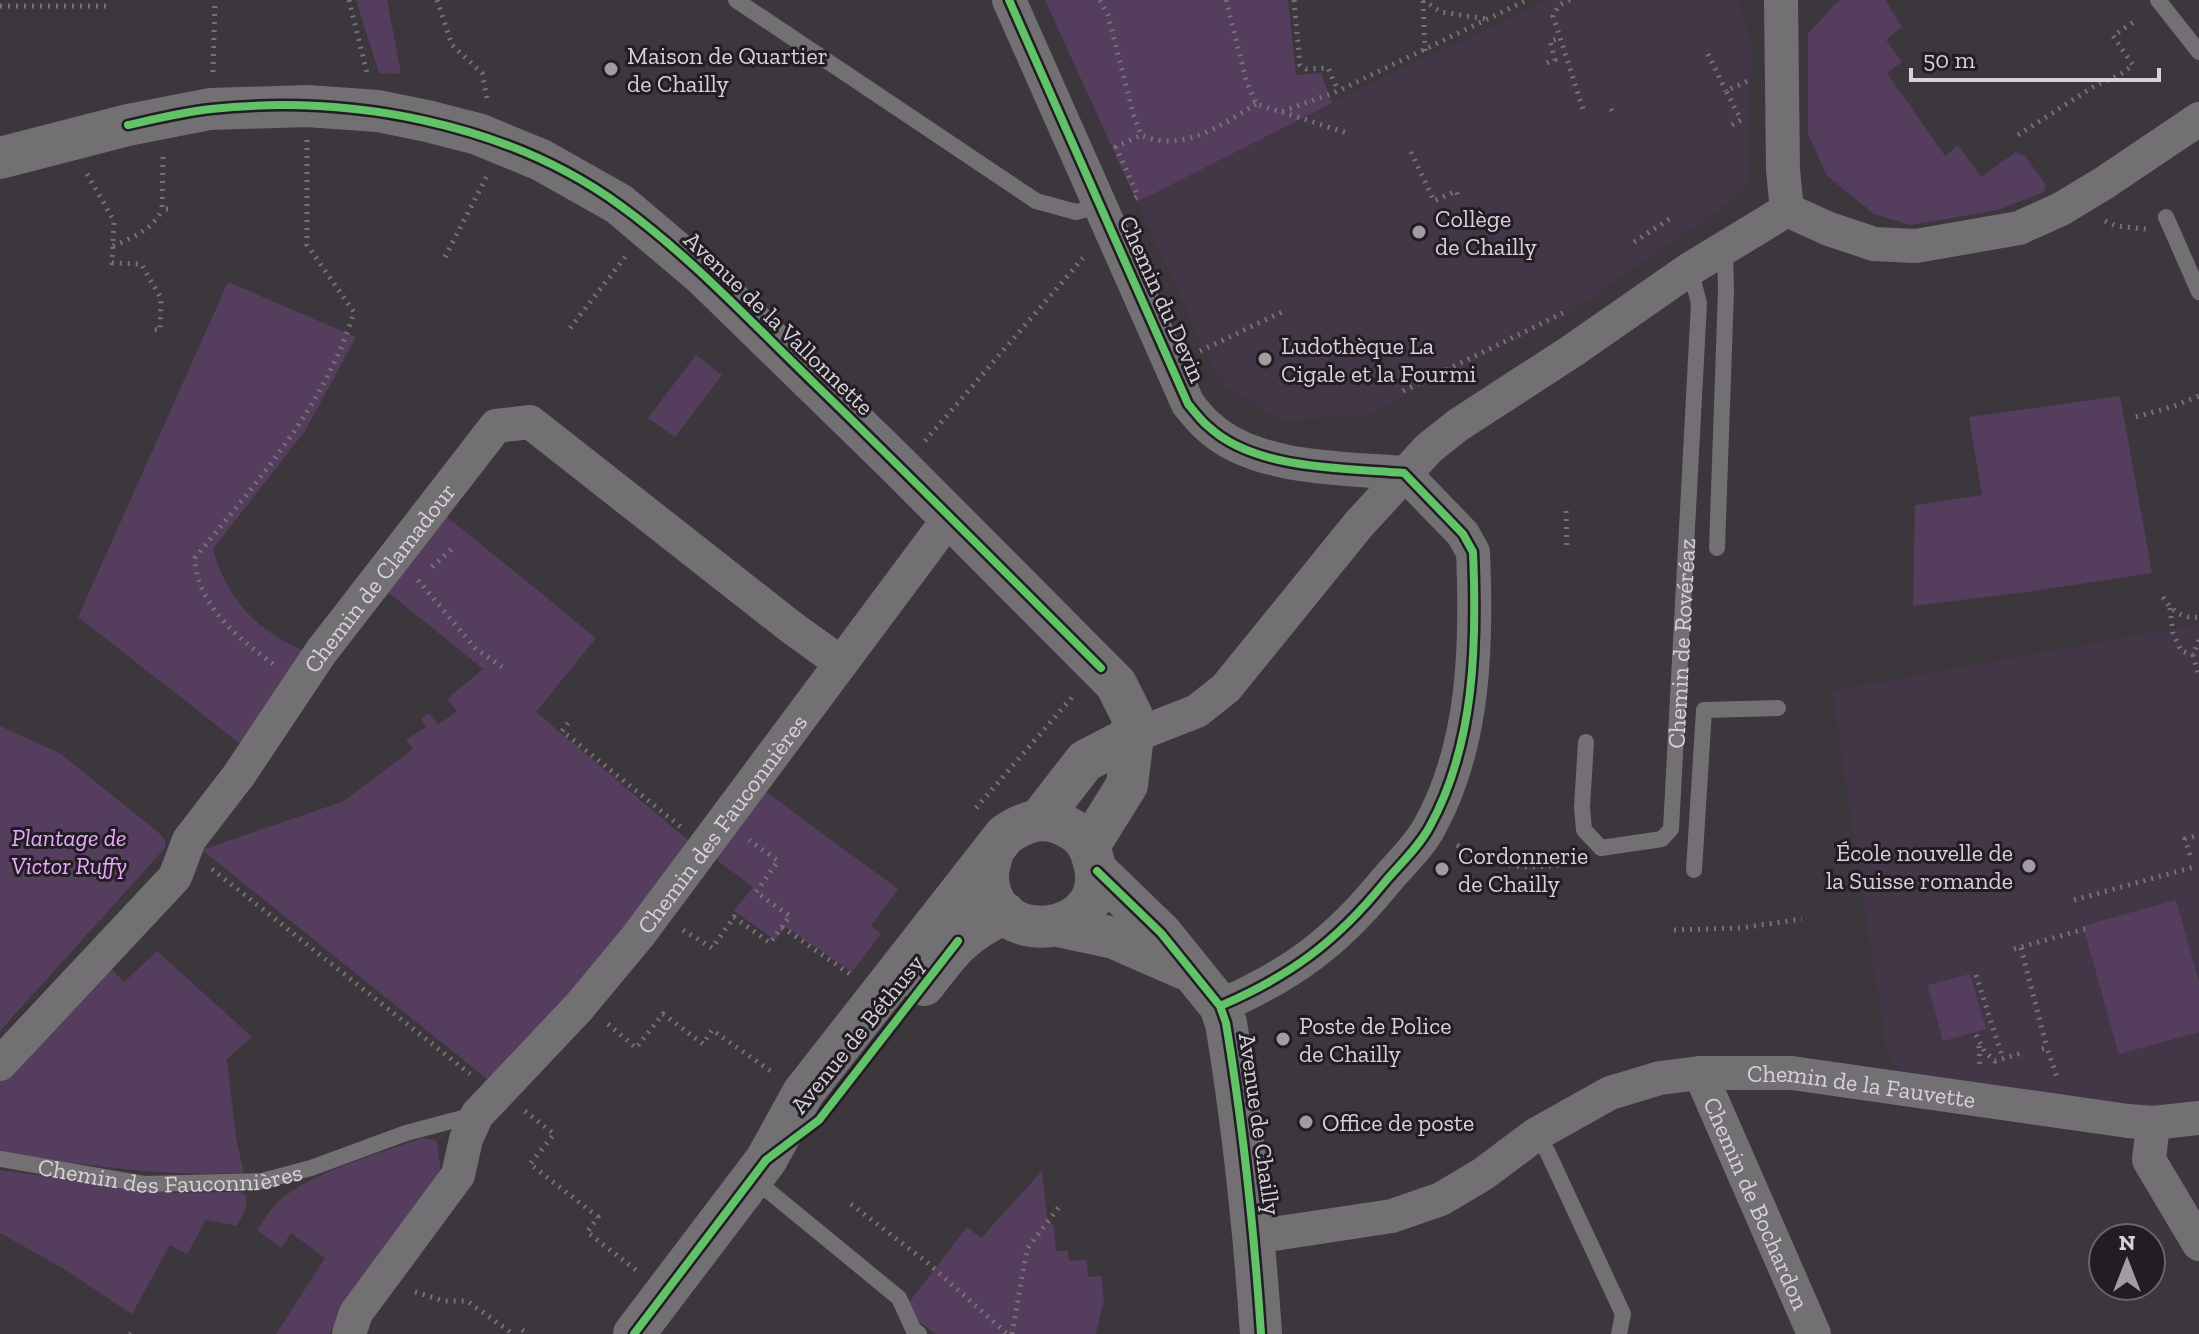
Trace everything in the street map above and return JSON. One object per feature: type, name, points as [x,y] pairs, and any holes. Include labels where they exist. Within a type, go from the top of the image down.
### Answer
[{"type":"street","name":"Chemin du Devin","points":[[1009,0],[1188,404],[1210,429],[1239,446],[1279,461],[1404,473]]},
{"type":"street","points":[[1781,0],[1783,170],[1787,210]]},
{"type":"street","name":"Avenue de la Vallonnette","points":[[0,158],[128,125],[225,108],[348,107],[478,134],[541,160],[619,204],[722,293],[1116,684],[1132,716],[1133,736]]},
{"type":"street","points":[[1787,210],[1829,229],[1874,244],[1916,246],[2019,228],[2061,209],[2162,146],[2199,119]]},
{"type":"street","points":[[1093,858],[1077,832],[1059,822],[1040,819],[1085,761],[1133,736],[1197,711],[1226,688],[1359,524],[1429,448],[1458,425],[1690,269],[1787,210]]},
{"type":"street","name":"Chemin de Clamadour","points":[[0,1064],[175,877],[189,840],[239,775],[321,652],[496,426],[530,422],[841,663]]},
{"type":"street","points":[[1220,1006],[1257,990],[1331,941],[1370,901],[1429,828],[1445,793],[1462,743],[1471,687],[1473,552],[1463,534],[1404,473]]},
{"type":"street","name":"Chemin des Fauconnières","points":[[349,1334],[356,1313],[458,1175],[466,1139],[487,1104],[583,1003],[657,910],[950,517]]},
{"type":"street","points":[[993,850],[988,875],[994,899],[1005,913],[1024,926],[1042,929],[1058,926],[1076,917],[1090,901],[1093,858],[1127,785],[1133,736]]},
{"type":"street","name":"Avenue de Béthusy","points":[[634,1334],[760,1169],[797,1102],[993,850],[1005,835],[1021,824],[1040,819]]},
{"type":"street","name":"Avenue de Chailly","points":[[1093,858],[1161,933],[1220,1006],[1230,1044],[1254,1237],[1261,1334]]},
{"type":"street","name":"Avenue de Béthusy","points":[[760,1169],[819,1120],[958,941],[979,925],[1005,913]]},
{"type":"street","name":"Avenue de Chailly","points":[[1058,926],[1114,938],[1190,971]]},
{"type":"street","name":"Chemin de la Fauvette","points":[[1254,1237],[1392,1216],[1441,1199],[1483,1174],[1535,1135],[1610,1093],[1660,1078],[1700,1073],[1792,1073],[2153,1123],[2199,1118]]},
{"type":"street","name":"Chemin de Bochardon","points":[[1700,1073],[1814,1334]]},
{"type":"street","points":[[2153,1123],[2149,1160],[2199,1244]]},
{"type":"lane","name":"Chemin du Devin","points":[[736,0],[1036,201],[1076,212],[1100,206]]},
{"type":"lane","points":[[2158,0],[2199,52]]},
{"type":"lane","points":[[2166,217],[2199,292]]},
{"type":"lane","points":[[1717,548],[1725,248]]},
{"type":"lane","name":"Chemin de Rovéréaz","points":[[1601,848],[1662,839],[1671,829],[1699,303],[1690,269]]},
{"type":"lane","points":[[1694,870],[1704,710],[1778,708]]},
{"type":"lane","points":[[1586,742],[1582,807],[1584,830],[1601,848]]},
{"type":"lane","name":"Chemin des Fauconnières","points":[[0,1159],[144,1184],[262,1181],[311,1168],[487,1104]]},
{"type":"lane","points":[[1535,1135],[1547,1151],[1623,1314],[1619,1334]]},
{"type":"lane","points":[[760,1169],[899,1298],[913,1329],[919,1334]]},
{"type":"path","points":[[213,81],[215,0]]},
{"type":"path","points":[[349,0],[368,81]]},
{"type":"path","points":[[437,0],[452,45],[482,73],[488,96],[485,105]]},
{"type":"path","points":[[1100,0],[1108,15],[1141,135],[1151,140],[1182,140],[1212,131],[1256,104],[1347,133]]},
{"type":"path","points":[[1226,0],[1246,80],[1256,104]]},
{"type":"path","points":[[1294,0],[1300,65],[1306,69],[1328,68],[1338,91]]},
{"type":"path","points":[[1425,51],[1423,0],[1441,12],[1487,19]]},
{"type":"path","points":[[1281,112],[1338,91],[1527,0]]},
{"type":"path","points":[[1570,0],[1559,5],[1553,16],[1583,109]]},
{"type":"path","points":[[0,6],[110,6]]},
{"type":"path","points":[[2018,135],[2133,65],[2113,36],[2135,21]]},
{"type":"path","points":[[1547,63],[1555,60],[1550,41],[1560,38]]},
{"type":"path","points":[[1708,54],[1726,91]]},
{"type":"path","points":[[1135,198],[1138,196],[1116,147],[1141,135]]},
{"type":"path","points":[[301,683],[256,651],[219,618],[195,572],[195,558],[299,426],[345,339],[354,312],[307,245],[307,136]]},
{"type":"path","points":[[113,246],[147,228],[162,209],[163,152]]},
{"type":"path","points":[[1411,152],[1434,201],[1456,191],[1458,196]]},
{"type":"path","points":[[84,170],[114,221],[112,263],[141,264],[161,298],[160,330],[150,329]]},
{"type":"path","points":[[445,257],[489,173]]},
{"type":"path","points":[[162,209],[174,209]]},
{"type":"path","points":[[1634,242],[1671,218]]},
{"type":"path","points":[[570,328],[628,254]]},
{"type":"path","points":[[918,447],[1083,258]]},
{"type":"path","points":[[1403,391],[1572,309]]},
{"type":"path","points":[[1199,351],[1284,311]]},
{"type":"path","points":[[2136,417],[2199,396]]},
{"type":"path","points":[[1566,511],[1567,549]]},
{"type":"path","points":[[402,547],[412,574],[475,648],[502,667]]},
{"type":"path","points":[[2163,597],[2170,608],[2181,616],[2199,617]]},
{"type":"path","points":[[2170,608],[2173,633],[2181,651],[2193,655]]},
{"type":"path","points":[[2199,640],[2193,655],[2199,677]]},
{"type":"path","points":[[568,723],[562,731],[644,799],[778,861],[756,892],[790,916],[770,943],[734,917],[712,948],[657,910]]},
{"type":"path","points":[[2190,855],[2185,839],[2199,835]]},
{"type":"path","points":[[1446,838],[1481,859],[1506,866],[1536,868],[1587,861],[1601,848]]},
{"type":"path","points":[[186,847],[480,1082],[487,1104]]},
{"type":"path","points":[[2074,900],[2194,867]]},
{"type":"path","points":[[1674,930],[1740,928],[1802,919]]},
{"type":"path","points":[[782,927],[850,974]]},
{"type":"path","points":[[2061,1088],[2044,1049],[2017,948],[2085,929]]},
{"type":"path","points":[[1976,975],[2003,1059]]},
{"type":"path","points":[[583,1003],[636,1048],[663,1014],[703,1044],[712,1030],[783,1080]]},
{"type":"path","points":[[1980,1077],[1977,1038],[1995,1061],[2025,1052]]},
{"type":"path","points":[[527,1113],[554,1134],[530,1164],[598,1217],[587,1232],[637,1271]]},
{"type":"path","points":[[851,1204],[929,1264],[1009,1334],[1027,1249],[1059,1207]]},
{"type":"path","points":[[415,1292],[444,1301],[467,1301],[513,1334]]},
{"type":"shaded area","name":"Collège de Chailly","points":[[1547,0],[1737,0],[1752,44],[1747,154],[1751,169],[1748,184],[1730,202],[1563,317],[1365,416],[1281,420],[1226,387],[1208,357],[1137,202],[1307,115]]},
{"type":"shaded area","name":"École nouvelle de la Suisse romande","points":[[2199,624],[2199,1109],[2163,1113],[1899,1070],[1889,1056],[1885,1041],[1832,691]]},
{"type":"green space","points":[[356,0],[387,0],[401,74],[379,73]]},
{"type":"green space","points":[[1045,0],[1288,0],[1296,75],[1321,73],[1332,103],[1137,202]]},
{"type":"green space","points":[[1885,0],[1902,27],[1886,40],[1902,62],[1887,73],[1945,156],[1958,145],[1981,177],[2016,152],[2026,157],[2046,185],[2044,192],[1998,210],[1911,225],[1874,214],[1827,176],[1808,134],[1808,34],[1837,2]]},
{"type":"green space","points":[[228,282],[356,337],[305,431],[213,549],[226,583],[246,612],[273,634],[305,651],[242,745],[78,617]]},
{"type":"green space","points":[[696,355],[722,375],[675,437],[648,418]]},
{"type":"green space","points":[[2120,396],[2152,573],[1913,606],[1915,505],[1982,495],[1969,417]]},
{"type":"green space","points":[[445,515],[596,638],[536,712],[695,846],[602,969],[491,1082],[202,850],[344,801],[413,749],[406,740],[426,727],[421,719],[429,713],[438,725],[457,711],[447,699],[483,669],[384,589]]},
{"type":"green space","name":"Plantage de Victor Ruffy","points":[[0,726],[61,754],[159,833],[165,840],[165,848],[0,1031]]},
{"type":"green space","points":[[762,789],[898,889],[871,926],[881,934],[852,972],[786,927],[775,940],[734,911],[753,887],[718,861],[716,852]]},
{"type":"green space","points":[[2176,900],[2199,982],[2199,1032],[2119,1054],[2083,926]]},
{"type":"green space","points":[[157,951],[252,1037],[227,1059],[236,1138],[244,1173],[152,1172],[0,1152],[0,1076],[109,966],[124,982]]},
{"type":"green space","points":[[1970,974],[1986,1029],[1943,1041],[1928,985]]},
{"type":"green space","points":[[422,1138],[437,1141],[441,1173],[385,1248],[329,1334],[276,1334],[325,1258],[291,1233],[281,1248],[257,1230],[270,1211],[288,1194],[323,1174]]},
{"type":"green space","points":[[0,1170],[169,1193],[238,1192],[246,1195],[246,1208],[237,1226],[206,1220],[187,1254],[170,1245],[132,1314],[64,1269],[0,1233]]},
{"type":"green space","points":[[1042,1171],[1047,1217],[1054,1227],[1056,1251],[1068,1251],[1069,1261],[1087,1260],[1088,1277],[1101,1276],[1104,1299],[1096,1334],[936,1334],[903,1310],[967,1227],[981,1238]]},
{"type":"cycle path","points":[[1009,0],[1188,404],[1198,416],[1228,441],[1275,459],[1329,468],[1404,473],[1463,534],[1473,552],[1474,622],[1470,693],[1456,762],[1430,826],[1415,849],[1329,940],[1290,969],[1220,1006]]},
{"type":"cycle path","points":[[128,125],[201,110],[264,105],[372,111],[478,135],[576,177],[621,206],[696,268],[1101,668]]},
{"type":"cycle path","points":[[1097,871],[1161,933],[1220,1006],[1226,1023],[1243,1139],[1261,1334]]},
{"type":"cycle path","points":[[634,1334],[766,1160],[819,1120],[958,941]]},
{"type":"place","name":"Maison de Quartier de Chailly","points":[[611,69]]},
{"type":"place","name":"Collège de Chailly","points":[[1419,232]]},
{"type":"place","name":"Ludothèque La Cigale et la Fourmi","points":[[1265,359]]},
{"type":"place","name":"École nouvelle de la Suisse romande","points":[[2029,866]]},
{"type":"place","name":"Cordonnerie de Chailly","points":[[1442,869]]},
{"type":"place","name":"Poste de Police de Chailly","points":[[1283,1039]]},
{"type":"place","name":"Office de poste","points":[[1306,1122]]}]
